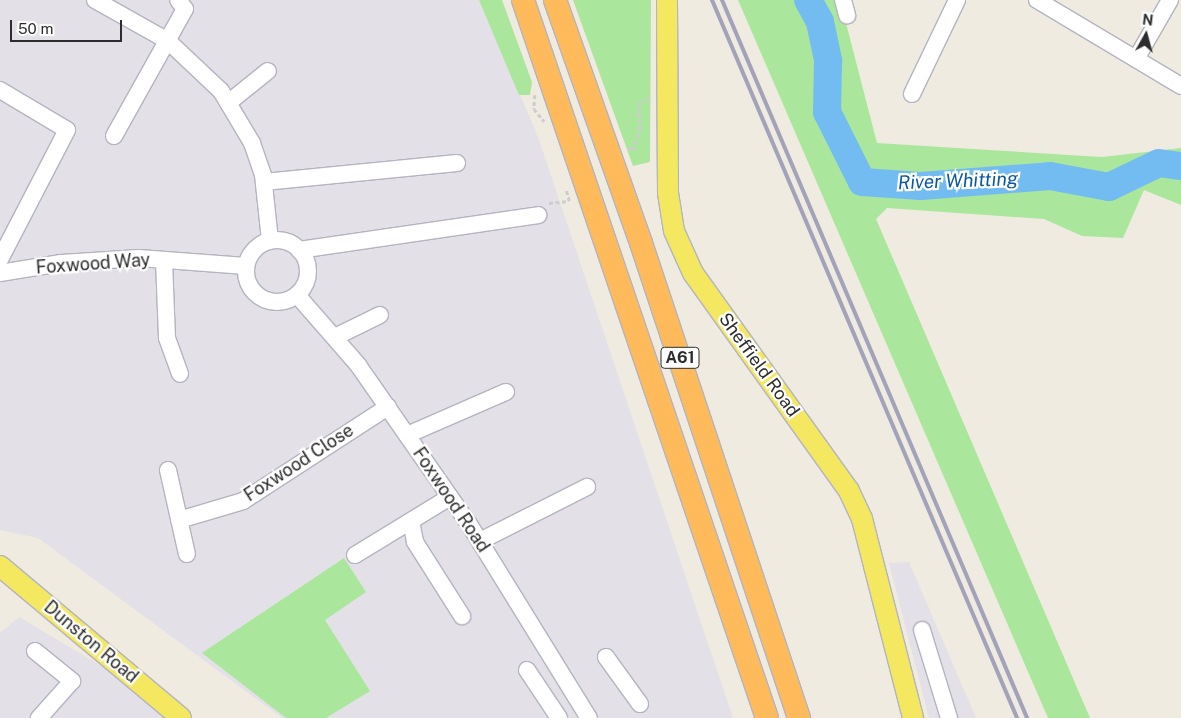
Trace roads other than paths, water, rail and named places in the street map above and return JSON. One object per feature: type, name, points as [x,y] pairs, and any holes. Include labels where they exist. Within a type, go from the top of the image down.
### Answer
[{"type":"highway","name":"A61","points":[[523,0],[767,718]]},
{"type":"highway","name":"A61","points":[[555,0],[641,243],[799,718]]},
{"type":"main road","name":"Sheffield Road","points":[[667,0],[668,193],[674,231],[693,273],[849,491],[862,519],[913,718]]},
{"type":"main road","name":"Dunston Road","points":[[0,566],[181,718]]},
{"type":"street","points":[[95,0],[168,41],[228,103],[252,143],[264,182],[270,241]]},
{"type":"street","points":[[114,136],[185,9],[178,0]]},
{"type":"street","points":[[912,94],[957,0]]},
{"type":"street","points":[[1136,59],[1170,0]]},
{"type":"street","points":[[1045,2],[1181,86]]},
{"type":"street","points":[[228,103],[268,70]]},
{"type":"street","points":[[0,90],[67,130],[0,259]]},
{"type":"street","points":[[264,182],[457,163]]},
{"type":"street","points":[[299,250],[539,210]]},
{"type":"street","points":[[270,241],[286,242],[299,250],[307,273],[297,295],[277,302],[266,300],[250,287],[246,266],[254,250],[270,241]]},
{"type":"street","points":[[164,260],[167,338],[180,374]]},
{"type":"street","name":"Foxwood Way","points":[[0,273],[61,262],[164,260],[246,266]]},
{"type":"street","name":"Foxwood Road","points":[[297,295],[334,337],[388,407],[480,541],[564,674],[589,718]]},
{"type":"street","points":[[334,337],[380,315]]},
{"type":"street","points":[[407,435],[506,392]]},
{"type":"street","name":"Foxwood Close","points":[[179,520],[243,501],[388,407]]},
{"type":"street","points":[[168,470],[188,554]]},
{"type":"street","points":[[480,541],[587,487]]},
{"type":"street","points":[[355,555],[450,497]]},
{"type":"street","points":[[411,521],[415,542],[462,616]]},
{"type":"street","points":[[922,630],[949,718]]},
{"type":"street","points":[[35,651],[72,681],[39,718]]},
{"type":"street","points":[[606,657],[640,704]]},
{"type":"street","points":[[527,670],[559,718]]},
{"type":"street","points":[[539,688],[564,674]]},
{"type":"waterway","name":"River Whitting","points":[[808,0],[820,22],[828,61],[827,112],[862,182],[921,186],[1050,176],[1109,187],[1159,163],[1181,166]]},
{"type":"railway","points":[[712,0],[1017,718]]},
{"type":"railway","points":[[722,0],[1027,718]]}]
